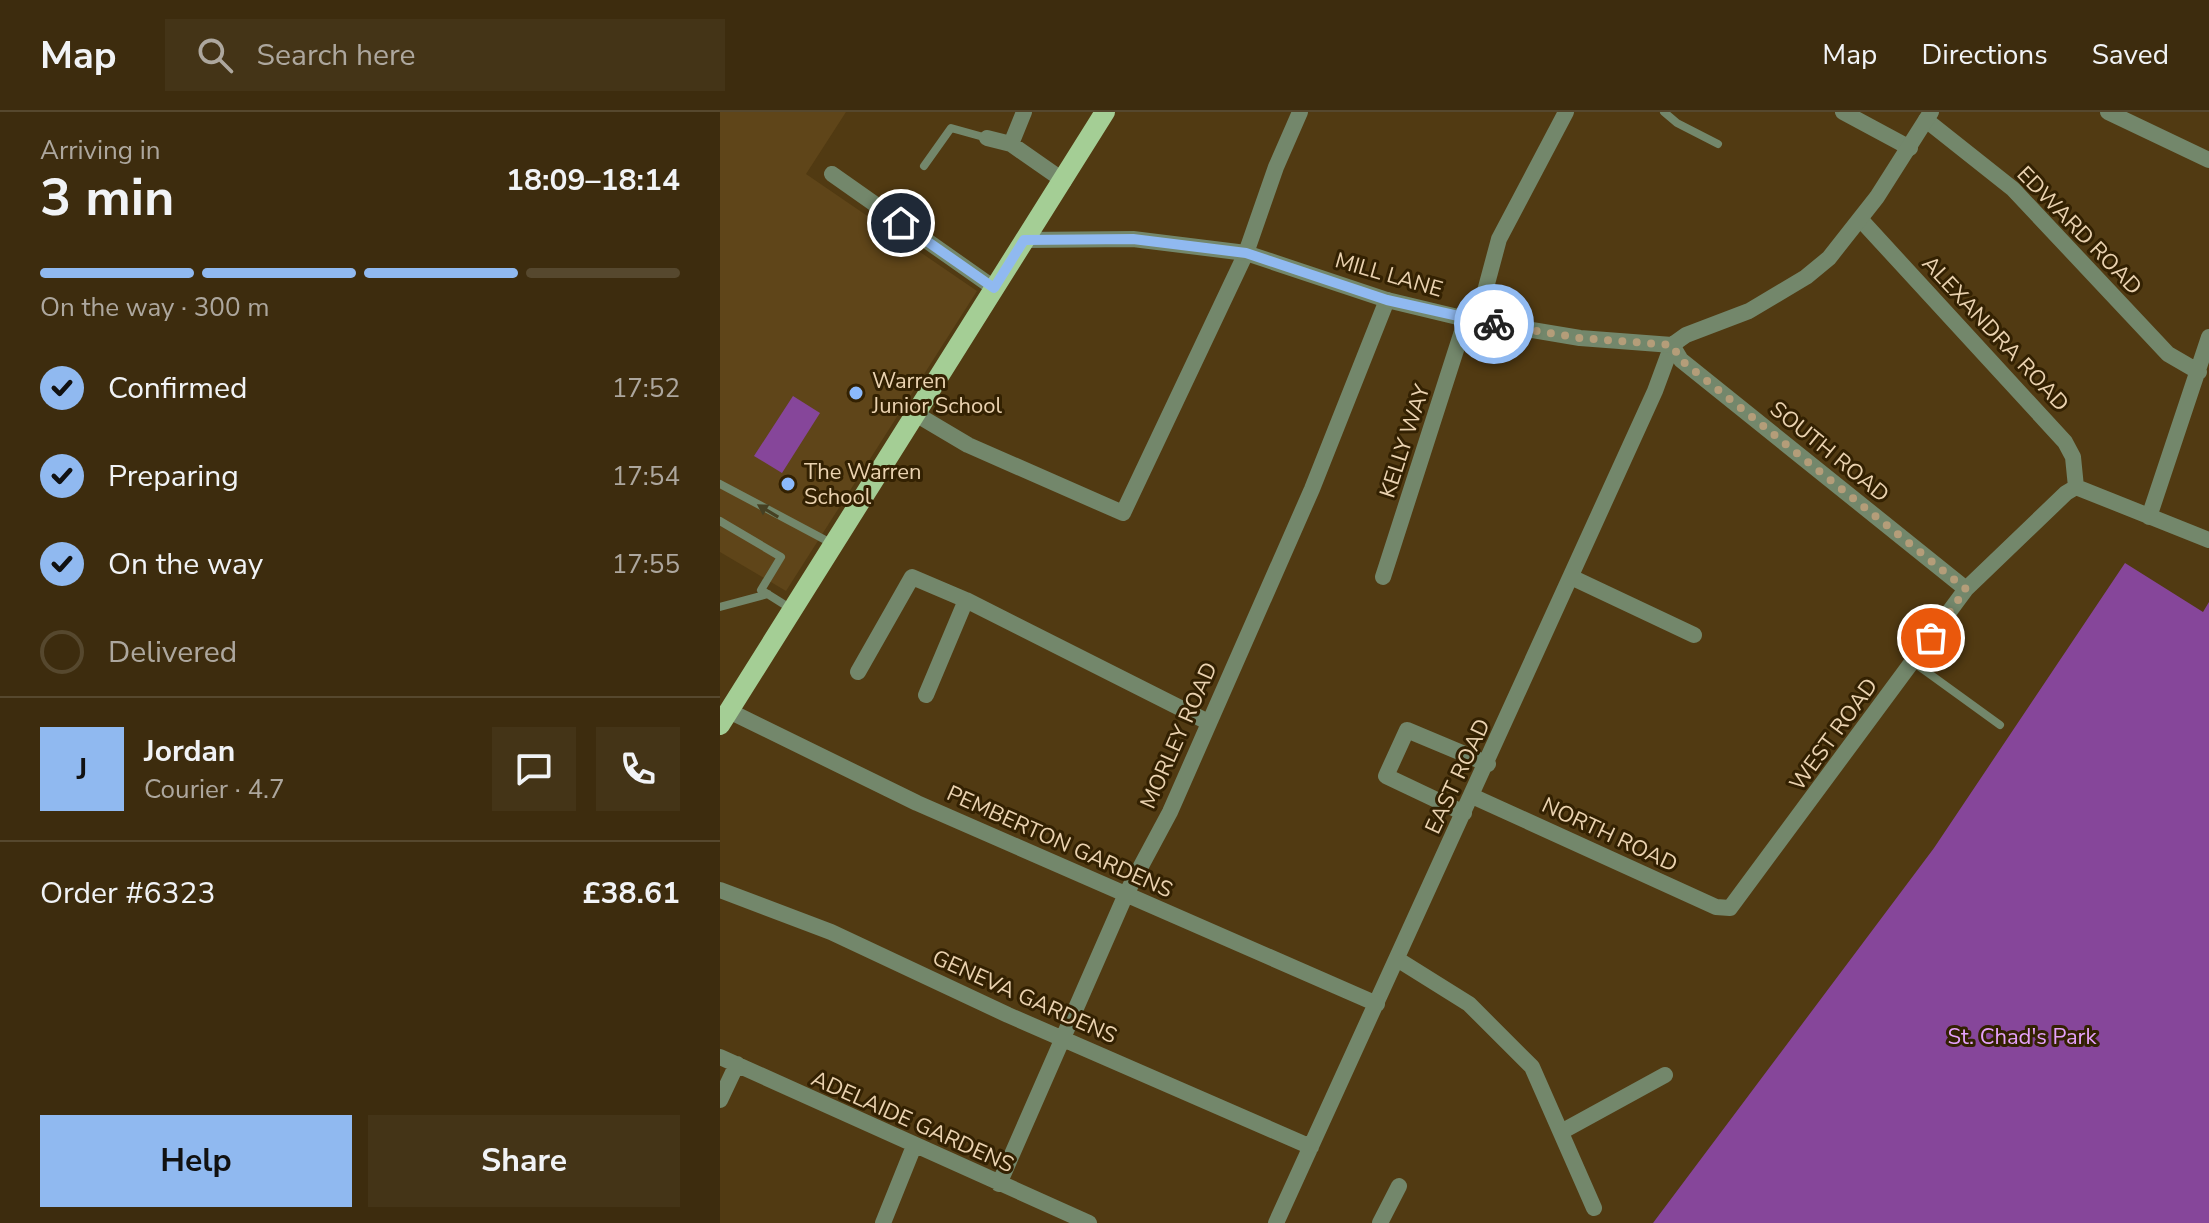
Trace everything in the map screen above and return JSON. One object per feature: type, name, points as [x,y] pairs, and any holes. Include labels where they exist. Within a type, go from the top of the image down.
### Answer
[{"type":"main road","points":[[725,718],[794,611],[826,541],[914,413],[1105,112]]},
{"type":"street","points":[[1011,144],[1024,112]]},
{"type":"street","points":[[914,413],[968,445],[1123,513],[1246,253],[1276,167],[1300,112]]},
{"type":"street","name":"KELLY WAY","points":[[1383,577],[1499,239],[1566,112]]},
{"type":"street","points":[[1843,112],[1910,148]]},
{"type":"street","points":[[2108,112],[2209,160]]},
{"type":"street","points":[[1672,345],[1686,335],[1749,311],[1806,277],[1829,258],[1861,220],[1928,116]]},
{"type":"street","name":"EDWARD ROAD","points":[[1928,116],[2013,189],[2168,354],[2199,372]]},
{"type":"street","points":[[987,138],[1011,144],[1064,181]]},
{"type":"street","points":[[832,174],[994,288]]},
{"type":"street","name":"ALEXANDRA ROAD","points":[[1861,220],[2065,442],[2073,457],[2076,487]]},
{"type":"street","name":"MILL LANE","points":[[1024,240],[1133,239],[1246,253],[1387,300],[1472,320],[1580,338],[1672,345]]},
{"type":"street","name":"MORLEY ROAD","points":[[999,1184],[1126,894],[1170,812],[1312,489],[1387,300]]},
{"type":"street","points":[[2149,517],[2209,337]]},
{"type":"street","name":"EAST ROAD","points":[[1276,1223],[1488,764],[1655,391],[1672,345]]},
{"type":"street","name":"SOUTH ROAD","points":[[1672,345],[1681,360],[1966,589]]},
{"type":"street","points":[[2076,487],[2209,540]]},
{"type":"street","name":"WEST ROAD","points":[[1730,908],[1966,589],[2076,487]]},
{"type":"street","points":[[858,672],[912,577],[966,600],[1208,722]]},
{"type":"street","points":[[1571,577],[1694,635]]},
{"type":"street","points":[[926,695],[966,600]]},
{"type":"street","name":"PEMBERTON GARDENS","points":[[725,718],[1377,1004]]},
{"type":"street","points":[[1464,813],[1386,776],[1407,730],[1488,764]]},
{"type":"street","name":"NORTH ROAD","points":[[1472,796],[1716,907],[1730,908]]},
{"type":"street","name":"GENEVA GARDENS","points":[[720,890],[831,932],[1064,1039],[1311,1147]]},
{"type":"street","points":[[1397,959],[1469,1004],[1532,1067],[1594,1208]]},
{"type":"street","name":"ADELAIDE GARDENS","points":[[720,1057],[1083,1222]]},
{"type":"street","points":[[720,1100],[737,1064]]},
{"type":"street","points":[[1561,1132],[1665,1075]]},
{"type":"street","points":[[883,1223],[914,1146]]},
{"type":"street","points":[[1380,1223],[1399,1186]]},
{"type":"lane","points":[[1664,112],[1677,123],[1718,144]]},
{"type":"lane","points":[[924,166],[951,128],[987,138]]},
{"type":"lane","points":[[720,484],[826,541]]},
{"type":"lane","points":[[720,521],[781,557],[761,590],[794,611]]},
{"type":"lane","points":[[720,607],[768,594]]},
{"type":"lane","points":[[1913,662],[2000,725]]},
{"type":"shaded area","points":[[720,112],[846,112],[806,174],[977,291],[786,591],[720,552]]},
{"type":"green space","points":[[793,396],[820,413],[782,473],[754,456]]},
{"type":"green space","name":"St. Chad's Park","points":[[2125,563],[2203,612],[2209,602],[2209,1223],[1653,1223],[1934,848]]},
{"type":"way so far","points":[[1494,324],[1580,338],[1672,345],[1681,360],[1966,589],[1931,638]]},
{"type":"place","name":"Warren Junior School","points":[[856,393]]},
{"type":"place","name":"The Warren School","points":[[788,484]]},
{"type":"route","points":[[901,223],[994,288],[1024,240],[1133,239],[1246,253],[1387,300],[1494,324]]}]
